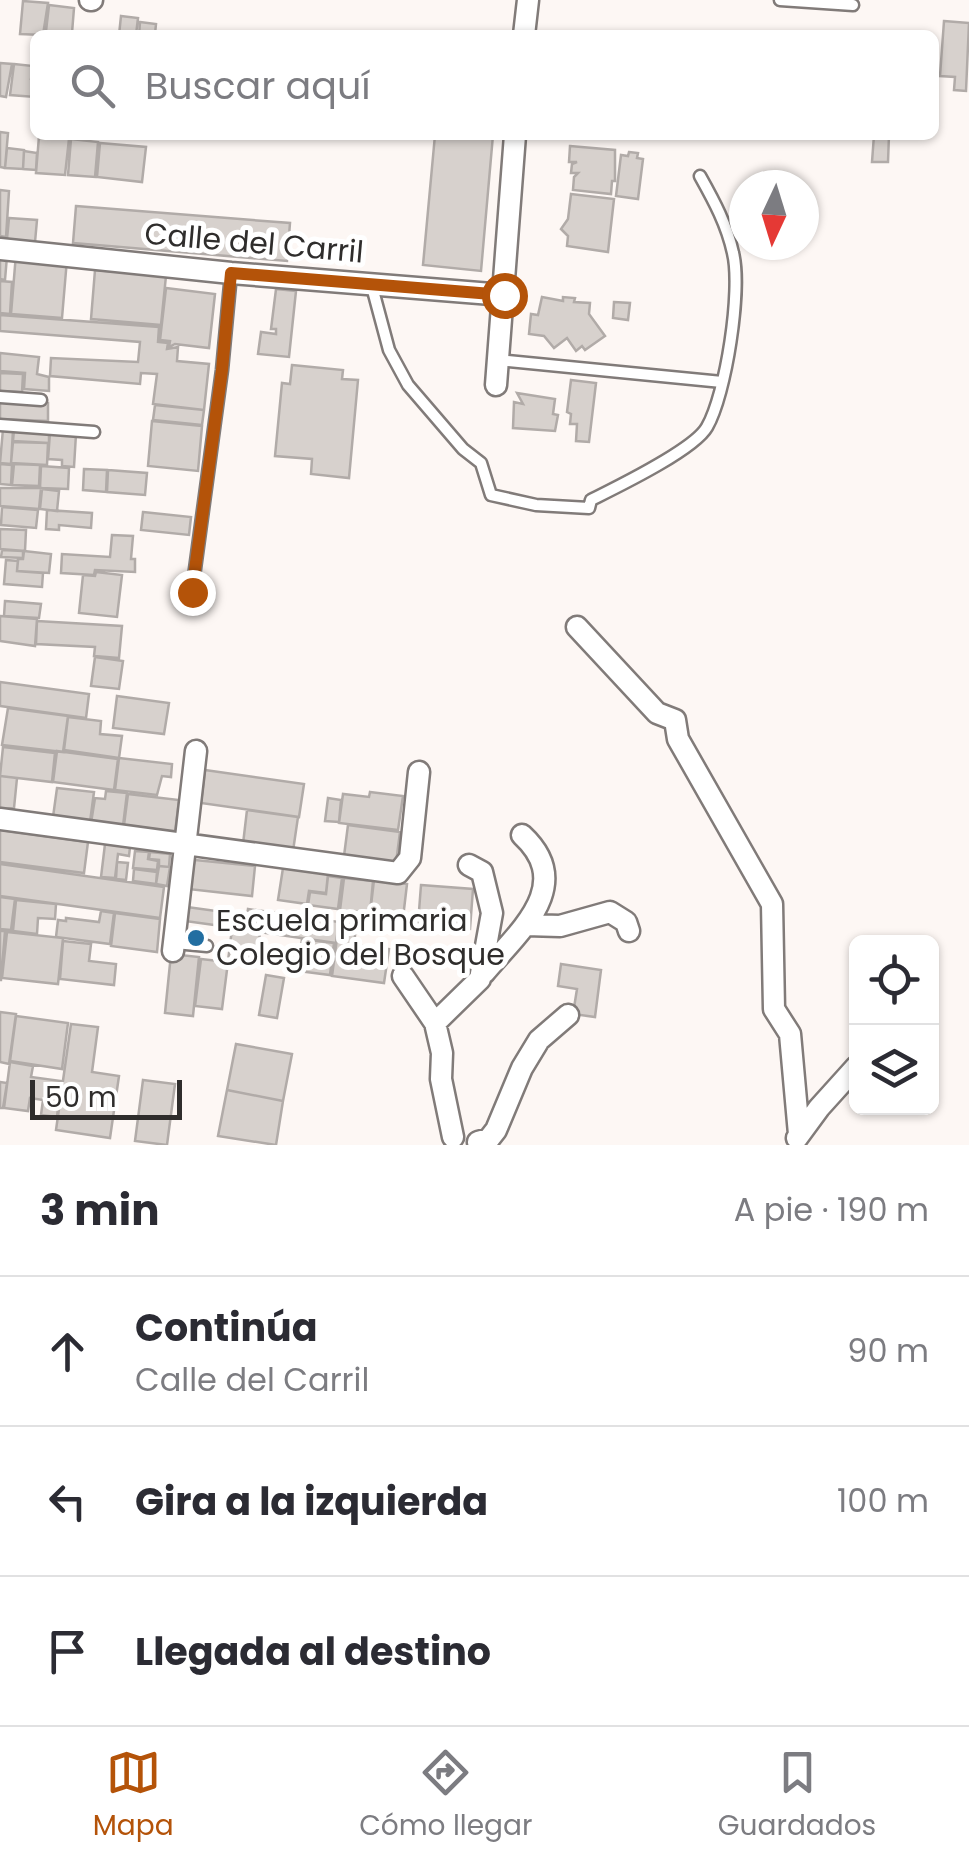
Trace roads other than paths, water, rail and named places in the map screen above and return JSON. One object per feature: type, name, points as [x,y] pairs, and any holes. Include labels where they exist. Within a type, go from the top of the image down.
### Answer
[{"type":"street","points":[[525,30],[528,0]]},
{"type":"street","points":[[496,385],[515,140]]},
{"type":"street","name":"Calle del Carril","points":[[0,250],[504,295]]},
{"type":"street","points":[[577,627],[658,713],[675,720],[678,738],[772,904],[774,1008],[790,1034],[796,1139]]},
{"type":"street","points":[[173,947],[196,751]]},
{"type":"street","points":[[0,819],[398,872],[410,858],[419,772]]},
{"type":"street","points":[[434,1023],[480,979],[539,907],[544,885],[542,864],[522,835]]},
{"type":"street","points":[[470,865],[482,872],[492,913],[480,979]]},
{"type":"street","points":[[526,925],[560,926],[610,912],[626,922],[629,932]]},
{"type":"street","points":[[403,976],[434,1023],[442,1053],[440,1079],[449,1141],[478,1144],[489,1139],[539,1040],[568,1015]]},
{"type":"street","points":[[796,1139],[849,1075]]},
{"type":"lane","points":[[780,0],[854,5]]},
{"type":"lane","points":[[372,283],[389,350],[408,385],[453,438],[482,463],[492,495],[536,506],[589,508],[591,500],[654,467],[707,429],[722,382],[735,296],[734,257],[724,220],[700,176]]},
{"type":"lane","points":[[192,592],[231,273]]},
{"type":"lane","points":[[497,360],[722,382]]},
{"type":"lane","points":[[0,397],[41,400]]},
{"type":"lane","points":[[0,425],[94,432]]},
{"type":"lane","points":[[173,947],[207,946]]},
{"type":"place","name":"Escuela primaria Colegio del Bosque","points":[[196,938]]}]
